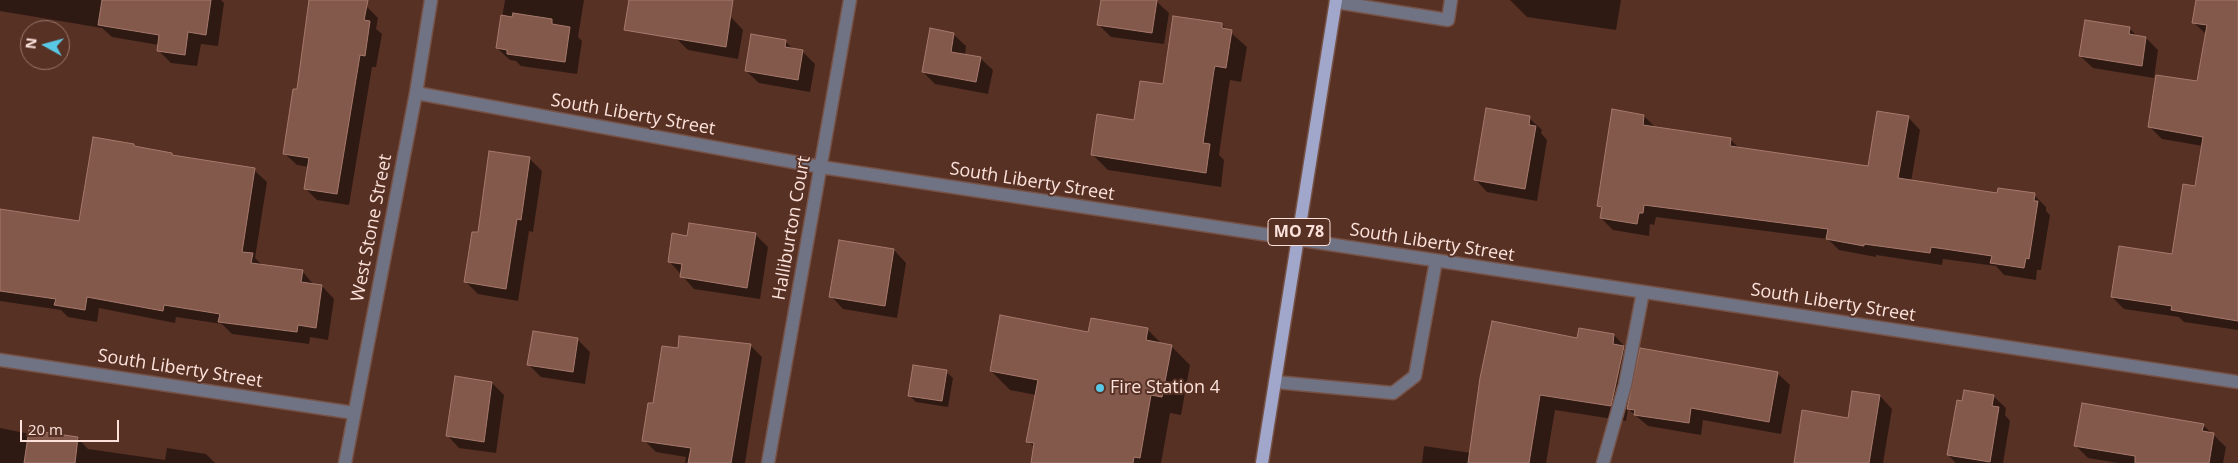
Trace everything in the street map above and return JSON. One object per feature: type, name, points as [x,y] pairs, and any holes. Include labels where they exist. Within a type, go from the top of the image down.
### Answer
[{"type":"main road","name":"MO 78","points":[[1262,463],[1336,1]]},
{"type":"street","name":"West Stone Street","points":[[345,463],[416,93],[431,0]]},
{"type":"street","name":"Halliburton Court","points":[[768,463],[850,0]]},
{"type":"street","points":[[1336,1],[1448,20],[1451,0]]},
{"type":"street","name":"South Liberty Street","points":[[416,93],[821,167],[2238,382]]},
{"type":"street","points":[[1275,382],[1393,393],[1415,376],[1436,261]]},
{"type":"street","points":[[1603,463],[1625,385],[1643,292]]},
{"type":"street","name":"South Liberty Street","points":[[0,360],[354,413]]},
{"type":"building","points":[[102,0],[211,0],[206,35],[188,32],[185,55],[157,51],[159,35],[98,25]]},
{"type":"building","points":[[309,0],[368,0],[364,20],[370,21],[365,56],[360,55],[337,194],[304,189],[309,158],[283,154],[293,89],[297,89]]},
{"type":"building","points":[[629,0],[733,0],[726,47],[624,30]]},
{"type":"building","points":[[1101,0],[1157,0],[1152,33],[1097,25]]},
{"type":"building","points":[[2196,0],[2238,0],[2238,321],[2171,310],[2172,306],[2111,297],[2119,246],[2172,254],[2183,184],[2195,186],[2203,137],[2148,127],[2156,75],[2197,81],[2207,25],[2192,23]]},
{"type":"building","points":[[513,13],[552,19],[552,24],[570,27],[565,62],[507,54],[507,50],[496,48],[501,15],[512,17]]},
{"type":"building","points":[[1173,16],[1222,23],[1222,28],[1232,30],[1226,68],[1215,66],[1214,70],[1203,143],[1210,144],[1206,173],[1091,155],[1097,114],[1134,120],[1140,81],[1163,84]]},
{"type":"building","points":[[2085,20],[2130,27],[2129,34],[2146,37],[2142,66],[2079,56]]},
{"type":"building","points":[[930,28],[954,33],[951,52],[981,57],[976,82],[922,72]]},
{"type":"building","points":[[751,34],[786,40],[785,47],[803,50],[798,80],[745,71]]},
{"type":"building","points":[[1486,108],[1530,116],[1529,125],[1536,126],[1525,189],[1474,180]]},
{"type":"building","points":[[1612,109],[1644,115],[1643,125],[1731,138],[1730,146],[1868,166],[1877,111],[1909,116],[1898,178],[1997,193],[1998,188],[2035,193],[2034,201],[2038,201],[2029,259],[2026,258],[2024,268],[1990,263],[1992,256],[1931,247],[1930,253],[1864,244],[1864,246],[1826,239],[1828,229],[1644,205],[1643,213],[1639,213],[1637,224],[1600,218],[1602,207],[1597,206]]},
{"type":"building","points":[[93,137],[134,144],[134,146],[172,153],[172,155],[255,168],[242,252],[253,253],[251,263],[303,270],[301,282],[322,285],[316,328],[298,325],[297,332],[218,322],[220,314],[164,305],[163,311],[87,297],[85,310],[54,305],[56,299],[0,291],[0,209],[79,221]]},
{"type":"building","points":[[489,151],[530,157],[521,220],[517,219],[506,289],[464,282],[472,232],[478,232]]},
{"type":"building","points":[[689,223],[756,233],[747,288],[680,277],[682,264],[668,262],[672,233],[687,236]]},
{"type":"building","points":[[839,240],[894,249],[885,306],[829,297]]},
{"type":"building","name":"Fire Station 4","points":[[1000,315],[1088,332],[1091,318],[1148,328],[1146,340],[1172,345],[1162,397],[1151,395],[1140,458],[1134,457],[1133,463],[1031,463],[1034,443],[1026,442],[1038,380],[990,371]]},
{"type":"building","points":[[1492,321],[1577,338],[1579,328],[1614,334],[1613,344],[1624,346],[1611,406],[1540,395],[1529,463],[1468,463],[1480,378]]},
{"type":"building","points":[[533,331],[578,338],[573,372],[527,365]]},
{"type":"building","points":[[679,336],[751,344],[731,463],[688,463],[691,448],[642,441],[648,403],[653,403],[662,346],[678,348]]},
{"type":"building","points":[[1640,348],[1778,372],[1769,422],[1691,408],[1689,423],[1634,415],[1635,410],[1627,409]]},
{"type":"building","points":[[913,365],[947,370],[942,401],[908,396]]},
{"type":"building","points":[[455,376],[492,382],[484,442],[446,436]]},
{"type":"building","points":[[1964,390],[1994,395],[1992,406],[1999,407],[1990,462],[1947,455],[1957,400],[1962,401]]},
{"type":"building","points":[[1852,391],[1880,395],[1869,463],[1794,463],[1802,410],[1848,418]]},
{"type":"building","points":[[2082,403],[2204,424],[2202,431],[2214,433],[2209,463],[2135,463],[2135,456],[2074,446]]},
{"type":"building","points":[[29,430],[78,437],[75,463],[24,463]]},
{"type":"place","name":"Fire Station 4","points":[[1100,388]]}]
